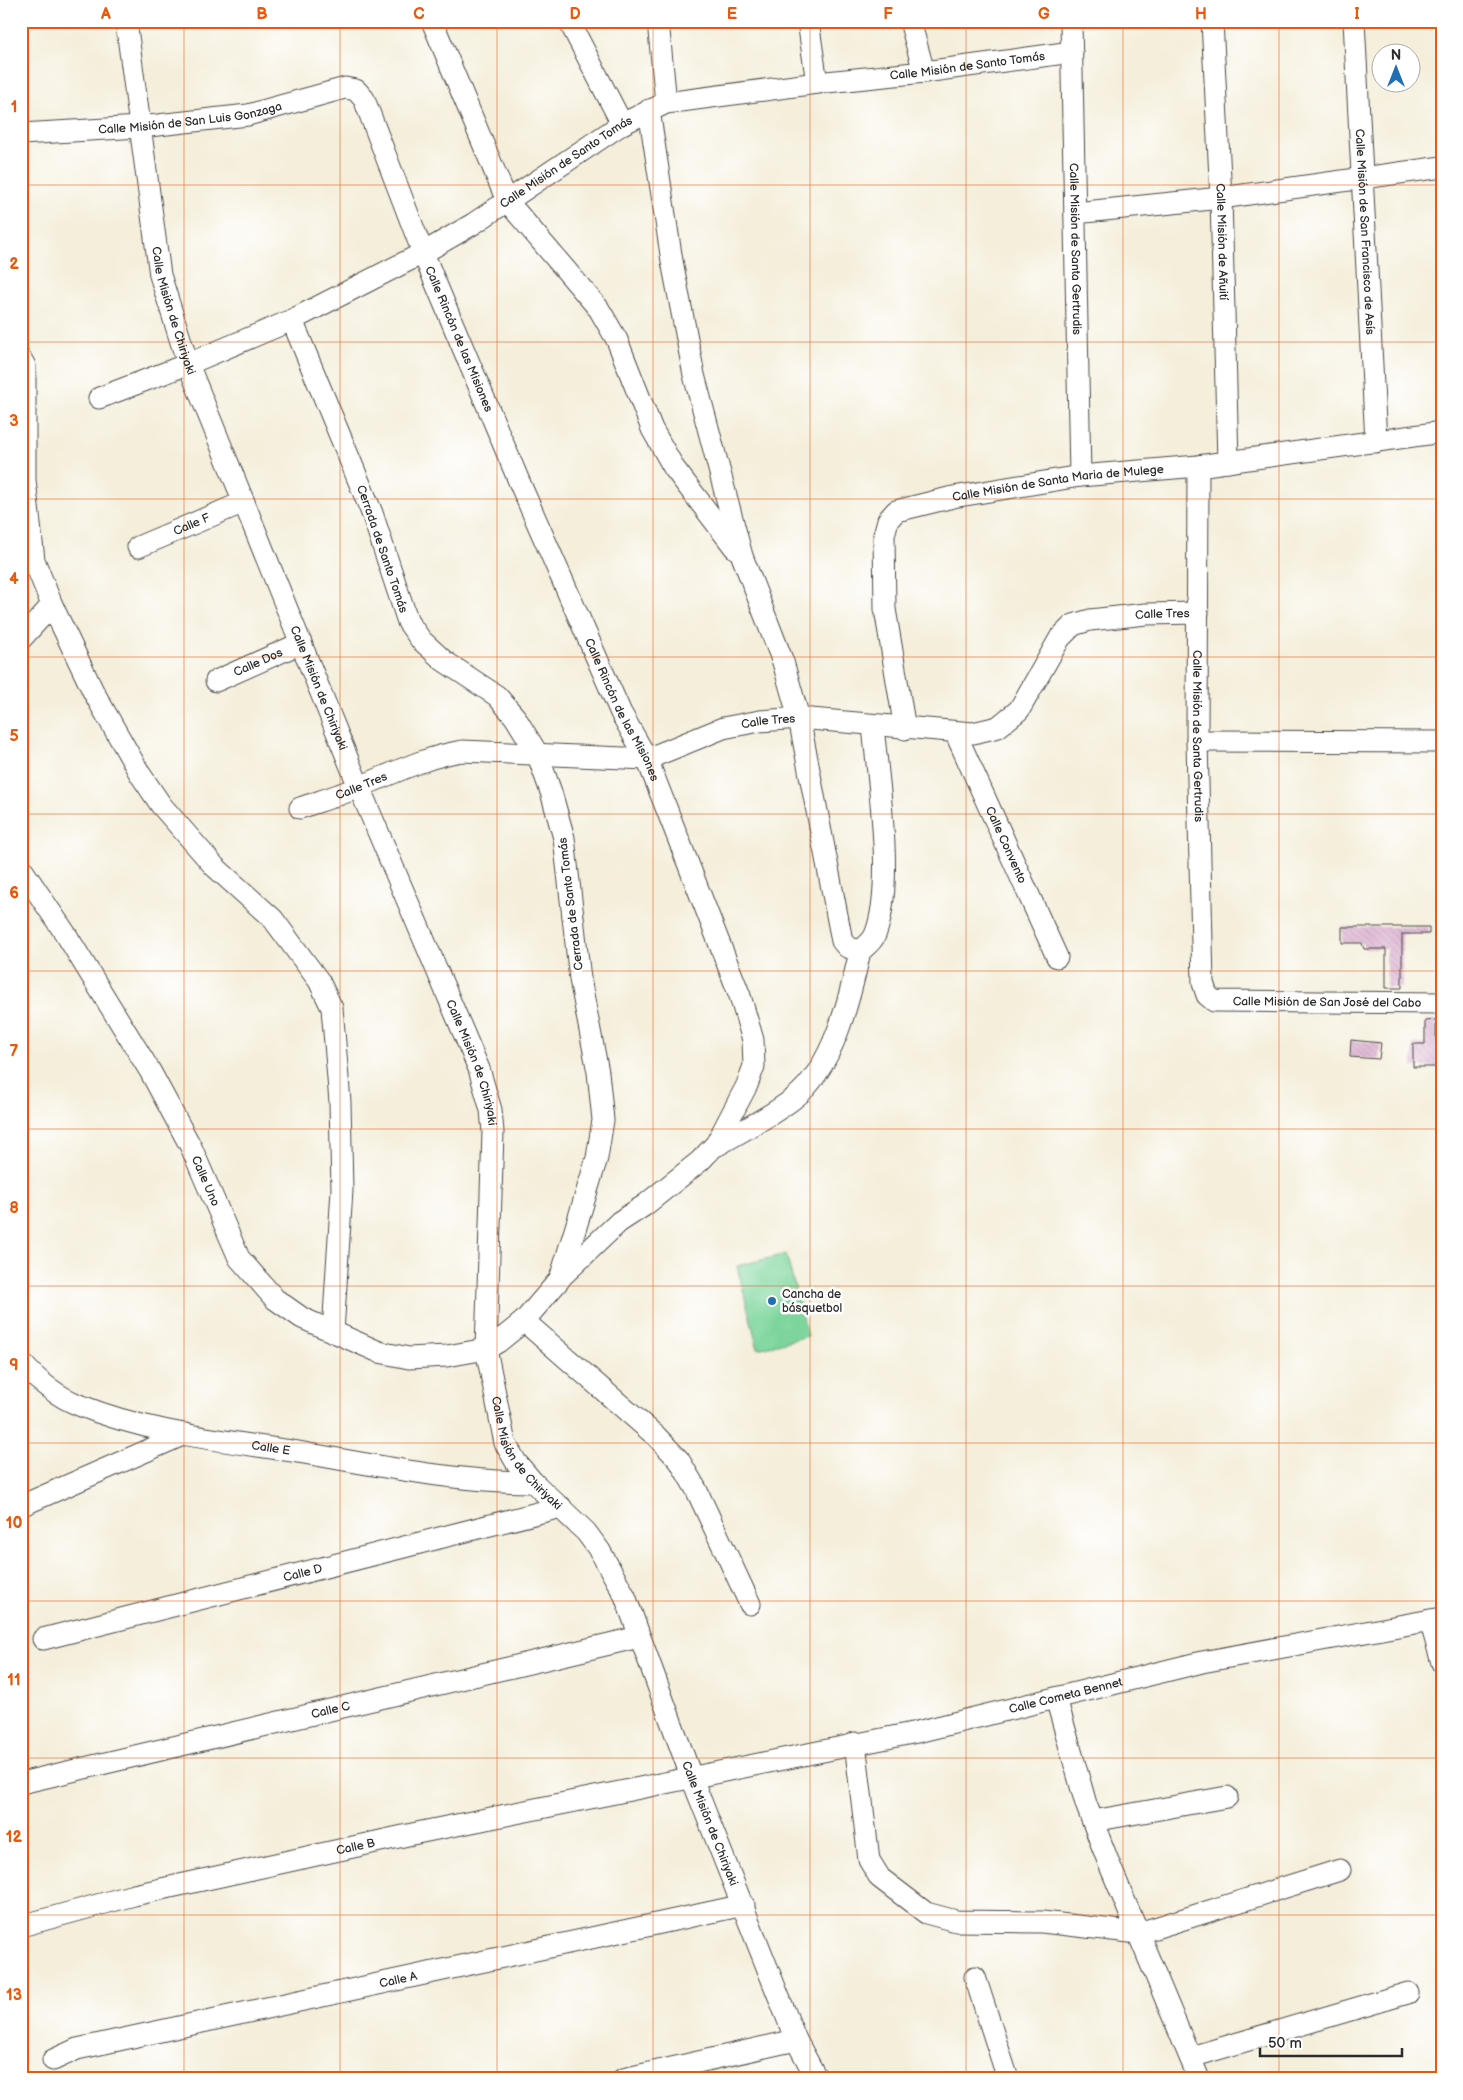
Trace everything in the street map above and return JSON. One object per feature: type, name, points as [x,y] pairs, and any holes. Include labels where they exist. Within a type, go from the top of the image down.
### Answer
[{"type":"street","name":"Calle Misión de Chiriyaki","points":[[126,21],[160,275],[188,364],[359,787],[479,1069],[491,1110],[493,1132],[486,1349],[505,1443],[516,1462],[533,1482],[586,1532],[600,1551],[625,1596],[691,1776],[744,1905],[796,2040],[817,2079]]},
{"type":"street","points":[[432,21],[507,201],[599,309],[617,340],[652,429],[674,468],[742,556]]},
{"type":"street","points":[[569,21],[622,124]]},
{"type":"street","points":[[658,21],[658,106],[672,261],[694,376],[742,556],[783,662],[799,718],[842,941],[847,947],[860,951]]},
{"type":"street","points":[[808,21],[818,83]]},
{"type":"street","points":[[910,21],[924,72]]},
{"type":"street","name":"Calle Misión de Santa Gertrudis","points":[[1071,21],[1080,476]]},
{"type":"street","name":"Calle Misión de Añuití","points":[[1212,21],[1221,198],[1228,462]]},
{"type":"street","name":"Calle Misión de San Francisco de Asís","points":[[1354,21],[1376,442]]},
{"type":"street","name":"Calle Misión de Santo Tomás","points":[[99,398],[188,364],[292,320],[423,253],[507,201],[622,124],[658,106],[818,83],[924,72],[1072,52]]},
{"type":"street","name":"Calle Misión de San Luis Gonzaga","points":[[21,134],[140,128],[248,115],[345,88],[356,90]]},
{"type":"street","name":"Calle Rincón de las Misiones","points":[[356,90],[364,99],[423,253],[582,624],[622,713],[647,758],[740,996],[753,1040],[754,1066],[748,1085],[734,1114],[711,1150],[659,1194],[619,1222],[560,1279]]},
{"type":"street","points":[[1075,213],[1221,198],[1442,167]]},
{"type":"street","name":"Cerrada de Santo Tomás","points":[[292,320],[372,513],[408,622],[421,640],[444,661],[497,696],[515,717],[536,753],[552,792],[564,838],[578,971],[598,1072],[603,1120],[598,1158],[560,1279],[524,1321],[486,1349]]},
{"type":"street","points":[[21,359],[25,366],[25,480],[34,560],[52,605],[93,691],[140,774],[161,805],[215,867],[272,919],[301,955],[328,997],[334,1021],[341,1122],[342,1190],[334,1332]]},
{"type":"street","name":"Calle Misión de Santa Maria de Mulege","points":[[905,729],[885,609],[884,535],[888,520],[896,511],[953,497],[1080,476],[1198,466],[1442,432]]},
{"type":"street","name":"Calle Misión de Santa Gertrudis","points":[[1198,466],[1197,742],[1203,984],[1207,996],[1214,1001]]},
{"type":"street","name":"Calle F","points":[[138,547],[244,502]]},
{"type":"street","points":[[21,639],[52,605]]},
{"type":"street","name":"Calle Tres","points":[[300,808],[359,787],[412,763],[438,755],[462,751],[647,758],[724,728],[760,721],[799,718],[905,729],[973,733],[998,727],[1019,710],[1060,638],[1073,625],[1090,620],[1146,614],[1198,613]]},
{"type":"street","name":"Calle Dos","points":[[216,681],[301,643]]},
{"type":"street","points":[[711,1150],[794,1099],[817,1075],[848,1006],[860,951],[869,944],[875,935],[882,904],[884,881],[881,815],[873,726]]},
{"type":"street","name":"Calle Convento","points":[[955,732],[1058,957]]},
{"type":"street","points":[[1197,742],[1442,742]]},
{"type":"street","name":"Calle Uno","points":[[21,868],[67,936],[150,1071],[191,1147],[239,1258],[275,1300],[302,1318],[380,1352],[409,1358],[448,1356],[486,1349]]},
{"type":"street","name":"Calle Misión de San José del Cabo","points":[[1214,1001],[1442,1003]]},
{"type":"street","points":[[524,1321],[657,1437],[679,1460],[696,1489],[750,1604]]},
{"type":"street","name":"Calle E","points":[[21,1362],[49,1388],[77,1405],[126,1421],[185,1434],[466,1480],[533,1482]]},
{"type":"street","points":[[23,1505],[185,1434]]},
{"type":"street","name":"Calle D","points":[[43,1639],[561,1507]]},
{"type":"street","points":[[1436,1619],[1442,1663]]},
{"type":"street","name":"Calle Cometa Bennet","points":[[691,1776],[916,1732],[1202,1662],[1436,1619]]},
{"type":"street","name":"Calle C","points":[[21,1783],[639,1637]]},
{"type":"street","points":[[1056,1698],[1093,1821],[1199,2079]]},
{"type":"street","points":[[855,1743],[869,1860],[880,1878],[926,1914],[956,1921],[1042,1922],[1139,1933],[1340,1870]]},
{"type":"street","name":"Calle B","points":[[21,1926],[134,1895],[691,1776]]},
{"type":"street","points":[[1093,1821],[1227,1797]]},
{"type":"street","name":"Calle A","points":[[53,2060],[77,2049],[744,1905]]},
{"type":"street","points":[[975,1977],[1008,2079]]},
{"type":"street","points":[[1191,2057],[1408,1992]]},
{"type":"street","points":[[623,2079],[796,2040]]},
{"type":"green space","name":"Cancha de básquetbol","points":[[786,1254],[808,1336],[758,1349],[737,1266]]},
{"type":"building","points":[[1342,927],[1429,927],[1429,934],[1402,934],[1402,988],[1386,988],[1386,949],[1364,949],[1362,943],[1342,943]]},
{"type":"building","points":[[1436,1020],[1436,1040],[1442,1040],[1442,1067],[1413,1067],[1413,1044],[1425,1044],[1425,1021]]},
{"type":"building","points":[[1351,1040],[1381,1043],[1379,1059],[1350,1057]]},
{"type":"place","name":"Cancha de básquetbol","points":[[772,1301]]}]
